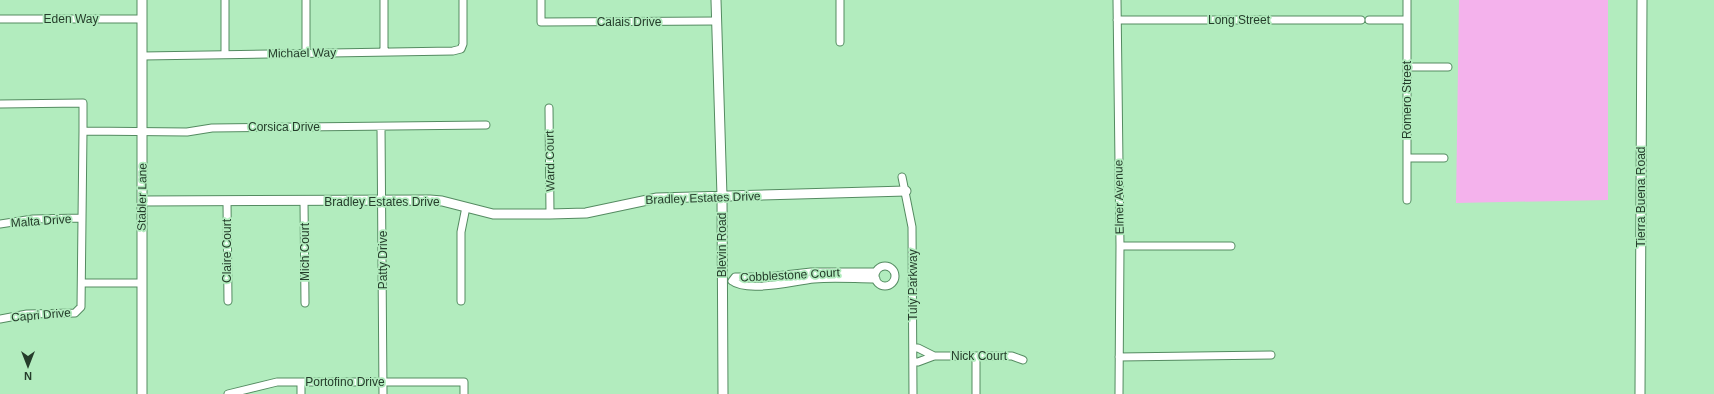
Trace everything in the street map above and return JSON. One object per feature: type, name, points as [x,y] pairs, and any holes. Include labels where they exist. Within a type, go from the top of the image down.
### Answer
[{"type":"street","name":"Stabler Lane","points":[[142,0],[142,394]]},
{"type":"street","points":[[225,0],[225,54]]},
{"type":"street","points":[[306,0],[306,52]]},
{"type":"street","points":[[384,0],[384,52]]},
{"type":"street","name":"Michael Way","points":[[143,56],[306,52],[453,51],[461,49],[463,44],[463,0]]},
{"type":"street","name":"Calais Drive","points":[[541,0],[542,22],[717,21]]},
{"type":"street","name":"Blevin Road","points":[[716,0],[722,196],[727,281],[723,394]]},
{"type":"street","points":[[840,0],[840,42]]},
{"type":"street","name":"Elmer Avenue","points":[[1117,0],[1120,246],[1119,394]]},
{"type":"street","name":"Romero Street","points":[[1407,0],[1407,200]]},
{"type":"street","name":"Tierra Buena Road","points":[[1640,394],[1642,0]]},
{"type":"street","name":"Eden Way","points":[[0,19],[142,19]]},
{"type":"street","name":"Long Street","points":[[1117,20],[1361,20]]},
{"type":"street","points":[[1369,20],[1407,20]]},
{"type":"street","points":[[1407,67],[1448,67]]},
{"type":"street","points":[[0,104],[82,104],[82,218]]},
{"type":"street","name":"Ward Court","points":[[549,108],[550,214]]},
{"type":"street","name":"Corsica Drive","points":[[83,131],[187,132],[212,128],[486,125]]},
{"type":"street","name":"Patty Drive","points":[[381,126],[383,201],[383,394]]},
{"type":"street","points":[[1407,158],[1444,158]]},
{"type":"street","name":"Tuly Parkway","points":[[902,177],[912,227],[913,394]]},
{"type":"street","name":"Bradley Estates Drive","points":[[142,201],[227,202],[430,200],[493,214],[550,214],[586,213],[657,198],[906,191]]},
{"type":"street","name":"Mich Court","points":[[304,201],[305,303]]},
{"type":"street","name":"Claire Court","points":[[227,202],[228,301]]},
{"type":"street","points":[[461,301],[461,232],[466,207]]},
{"type":"street","name":"Malta Drive","points":[[0,224],[33,219],[82,218]]},
{"type":"street","name":"Capri Drive","points":[[0,319],[27,314],[75,313],[81,307],[82,218]]},
{"type":"street","points":[[1120,246],[1231,246]]},
{"type":"street","name":"Cobblestone Court","points":[[727,281],[738,285],[822,276],[876,276]]},
{"type":"street","points":[[82,283],[141,283]]},
{"type":"street","name":"Nick Court","points":[[913,348],[918,348],[934,356]]},
{"type":"street","name":"Nick Court","points":[[913,362],[918,362],[934,356],[1012,356],[1023,360]]},
{"type":"street","points":[[976,356],[976,394]]},
{"type":"street","points":[[1119,357],[1271,356]]},
{"type":"street","name":"Portofino Drive","points":[[228,394],[277,382],[464,382],[464,394]]},
{"type":"street","points":[[301,382],[301,394]]},
{"type":"shaded area","points":[[1459,0],[1608,0],[1608,200],[1456,203]]}]
